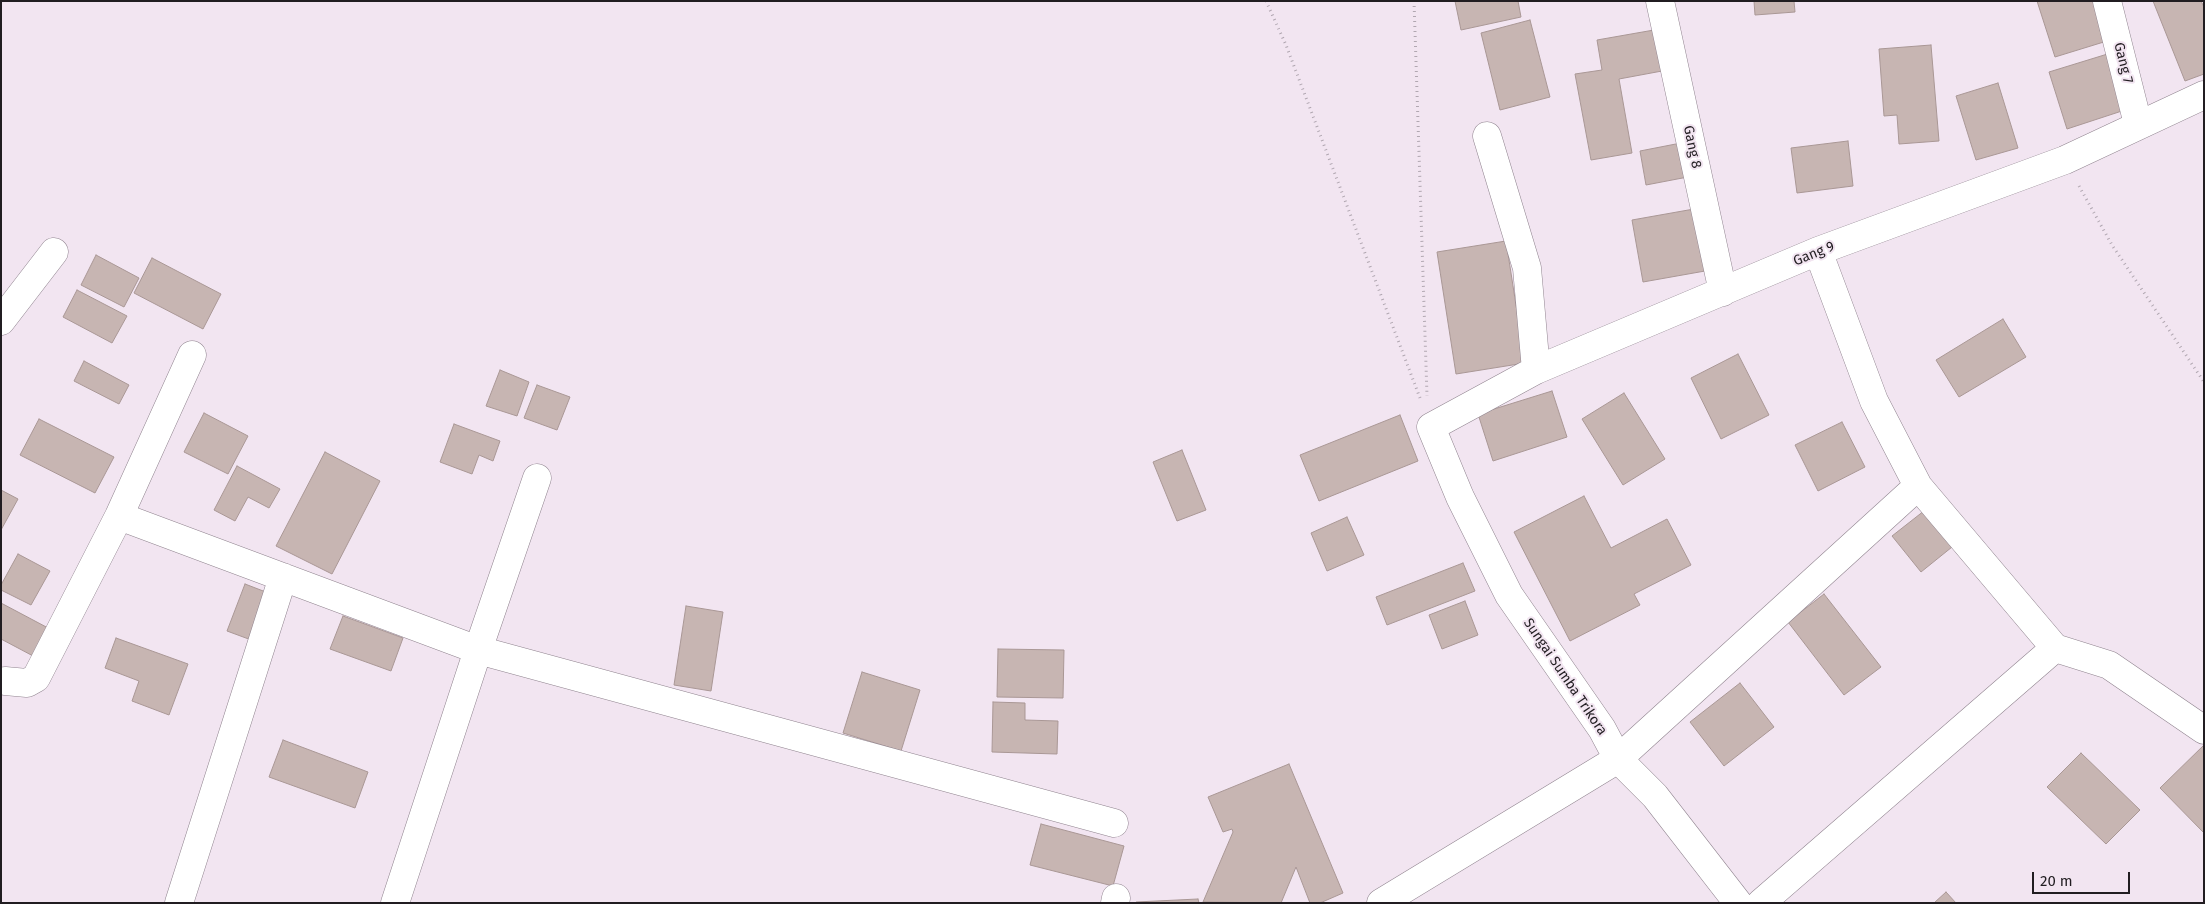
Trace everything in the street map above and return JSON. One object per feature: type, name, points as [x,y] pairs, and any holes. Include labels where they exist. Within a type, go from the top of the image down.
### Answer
[{"type":"street","name":"Gang 8","points":[[1660,1],[1723,292]]},
{"type":"street","name":"Gang 7","points":[[2107,1],[2138,124]]},
{"type":"street","name":"Gang 9","points":[[1429,423],[1536,370],[1818,251],[2065,160],[2204,94]]},
{"type":"street","points":[[1487,136],[1527,268],[1536,370]]},
{"type":"street","points":[[1818,251],[1874,401],[1918,486],[2055,648],[2109,665],[2204,730]]},
{"type":"street","points":[[1,321],[54,252]]},
{"type":"street","points":[[5,681],[27,683],[36,678],[119,516],[192,355]]},
{"type":"street","name":"Sungai Sumba Trikora","points":[[1429,423],[1460,497],[1509,595],[1602,729],[1618,759],[1655,796],[1738,903]]},
{"type":"street","points":[[395,903],[537,478]]},
{"type":"street","points":[[1381,903],[1618,759],[1918,486]]},
{"type":"street","points":[[119,516],[478,650],[1114,823]]},
{"type":"street","points":[[179,903],[283,577]]},
{"type":"street","points":[[1761,903],[2055,648]]},
{"type":"path","points":[[1266,1],[1290,55],[1429,423]]},
{"type":"path","points":[[1414,1],[1429,423]]},
{"type":"path","points":[[2065,160],[2112,245],[2204,382]]},
{"type":"building","points":[[1455,1],[1518,1],[1521,17],[1461,30]]},
{"type":"building","points":[[1754,1],[1794,1],[1795,12],[1755,15]]},
{"type":"building","points":[[2037,1],[2095,1],[2107,41],[2055,57]]},
{"type":"building","points":[[2153,1],[2201,1],[2204,7],[2204,74],[2185,81]]},
{"type":"building","points":[[1530,20],[1550,97],[1500,110],[1481,33]]},
{"type":"building","points":[[1654,30],[1662,71],[1619,79],[1632,153],[1591,160],[1575,74],[1602,70],[1597,40]]},
{"type":"building","points":[[1931,45],[1939,141],[1899,144],[1897,115],[1884,116],[1879,49]]},
{"type":"building","points":[[2114,52],[2131,108],[2067,129],[2049,72]]},
{"type":"building","points":[[1998,83],[2018,148],[1976,160],[1956,96]]},
{"type":"building","points":[[1848,141],[1853,186],[1797,193],[1791,148]]},
{"type":"building","points":[[1686,142],[1693,176],[1646,185],[1640,151]]},
{"type":"building","points":[[1694,209],[1705,271],[1643,282],[1632,220]]},
{"type":"building","points":[[1506,241],[1525,363],[1456,374],[1437,252]]},
{"type":"building","points":[[96,255],[139,278],[124,307],[81,285]]},
{"type":"building","points":[[152,258],[221,294],[203,329],[134,293]]},
{"type":"building","points":[[77,290],[127,316],[112,343],[63,317]]},
{"type":"building","points":[[2003,319],[2026,357],[1959,397],[1936,360]]},
{"type":"building","points":[[1738,354],[1769,415],[1721,439],[1691,378]]},
{"type":"building","points":[[84,361],[129,385],[119,404],[74,381]]},
{"type":"building","points":[[500,370],[529,382],[517,416],[486,406]]},
{"type":"building","points":[[537,385],[570,397],[557,430],[524,418]]},
{"type":"building","points":[[1552,391],[1567,437],[1493,461],[1478,414]]},
{"type":"building","points":[[1624,393],[1665,459],[1623,485],[1582,419]]},
{"type":"building","points":[[204,413],[248,436],[228,474],[184,452]]},
{"type":"building","points":[[1400,415],[1418,461],[1319,501],[1300,455]]},
{"type":"building","points":[[39,419],[114,457],[95,493],[20,455]]},
{"type":"building","points":[[1842,422],[1865,467],[1818,491],[1795,445]]},
{"type":"building","points":[[454,424],[500,441],[493,461],[479,455],[472,474],[440,462]]},
{"type":"building","points":[[1182,450],[1206,510],[1177,521],[1153,462]]},
{"type":"building","points":[[325,452],[380,481],[332,574],[276,546]]},
{"type":"building","points":[[237,466],[280,489],[269,508],[248,497],[235,521],[214,510]]},
{"type":"building","points":[[1,490],[18,499],[1,530]]},
{"type":"building","points":[[1584,496],[1611,548],[1667,519],[1691,565],[1634,594],[1640,605],[1570,641],[1514,532]]},
{"type":"building","points":[[1929,507],[1957,543],[1921,572],[1892,536]]},
{"type":"building","points":[[1347,517],[1364,555],[1327,571],[1311,533]]},
{"type":"building","points":[[18,554],[50,571],[31,605],[1,590],[1,585]]},
{"type":"building","points":[[1463,563],[1475,591],[1387,625],[1376,597]]},
{"type":"building","points":[[245,584],[271,594],[254,641],[227,631]]},
{"type":"building","points":[[1824,594],[1881,667],[1844,695],[1788,622]]},
{"type":"building","points":[[1465,601],[1478,635],[1442,649],[1429,615]]},
{"type":"building","points":[[1,603],[50,629],[35,657],[1,639]]},
{"type":"building","points":[[686,606],[723,612],[711,691],[674,685]]},
{"type":"building","points":[[343,616],[403,638],[391,671],[330,649]]},
{"type":"building","points":[[116,638],[188,664],[169,715],[132,701],[139,681],[105,668]]},
{"type":"building","points":[[998,649],[1064,650],[1063,698],[997,697]]},
{"type":"building","points":[[862,672],[920,690],[901,751],[843,733]]},
{"type":"building","points":[[1740,683],[1774,727],[1724,766],[1690,722]]},
{"type":"building","points":[[993,702],[1025,703],[1025,720],[1058,721],[1057,754],[992,752]]},
{"type":"building","points":[[283,740],[368,772],[355,808],[269,777]]},
{"type":"building","points":[[2204,745],[2204,830],[2203,832],[2160,788]]},
{"type":"building","points":[[2081,753],[2140,810],[2106,844],[2047,787]]},
{"type":"building","points":[[1289,764],[1343,893],[1320,903],[1310,903],[1296,867],[1281,903],[1203,902],[1233,832],[1232,829],[1223,832],[1208,797]]},
{"type":"building","points":[[1041,824],[1124,846],[1113,886],[1030,865]]},
{"type":"building","points":[[1946,892],[1956,903],[1934,903]]},
{"type":"building","points":[[1198,899],[1199,903],[1136,903],[1136,902]]}]
